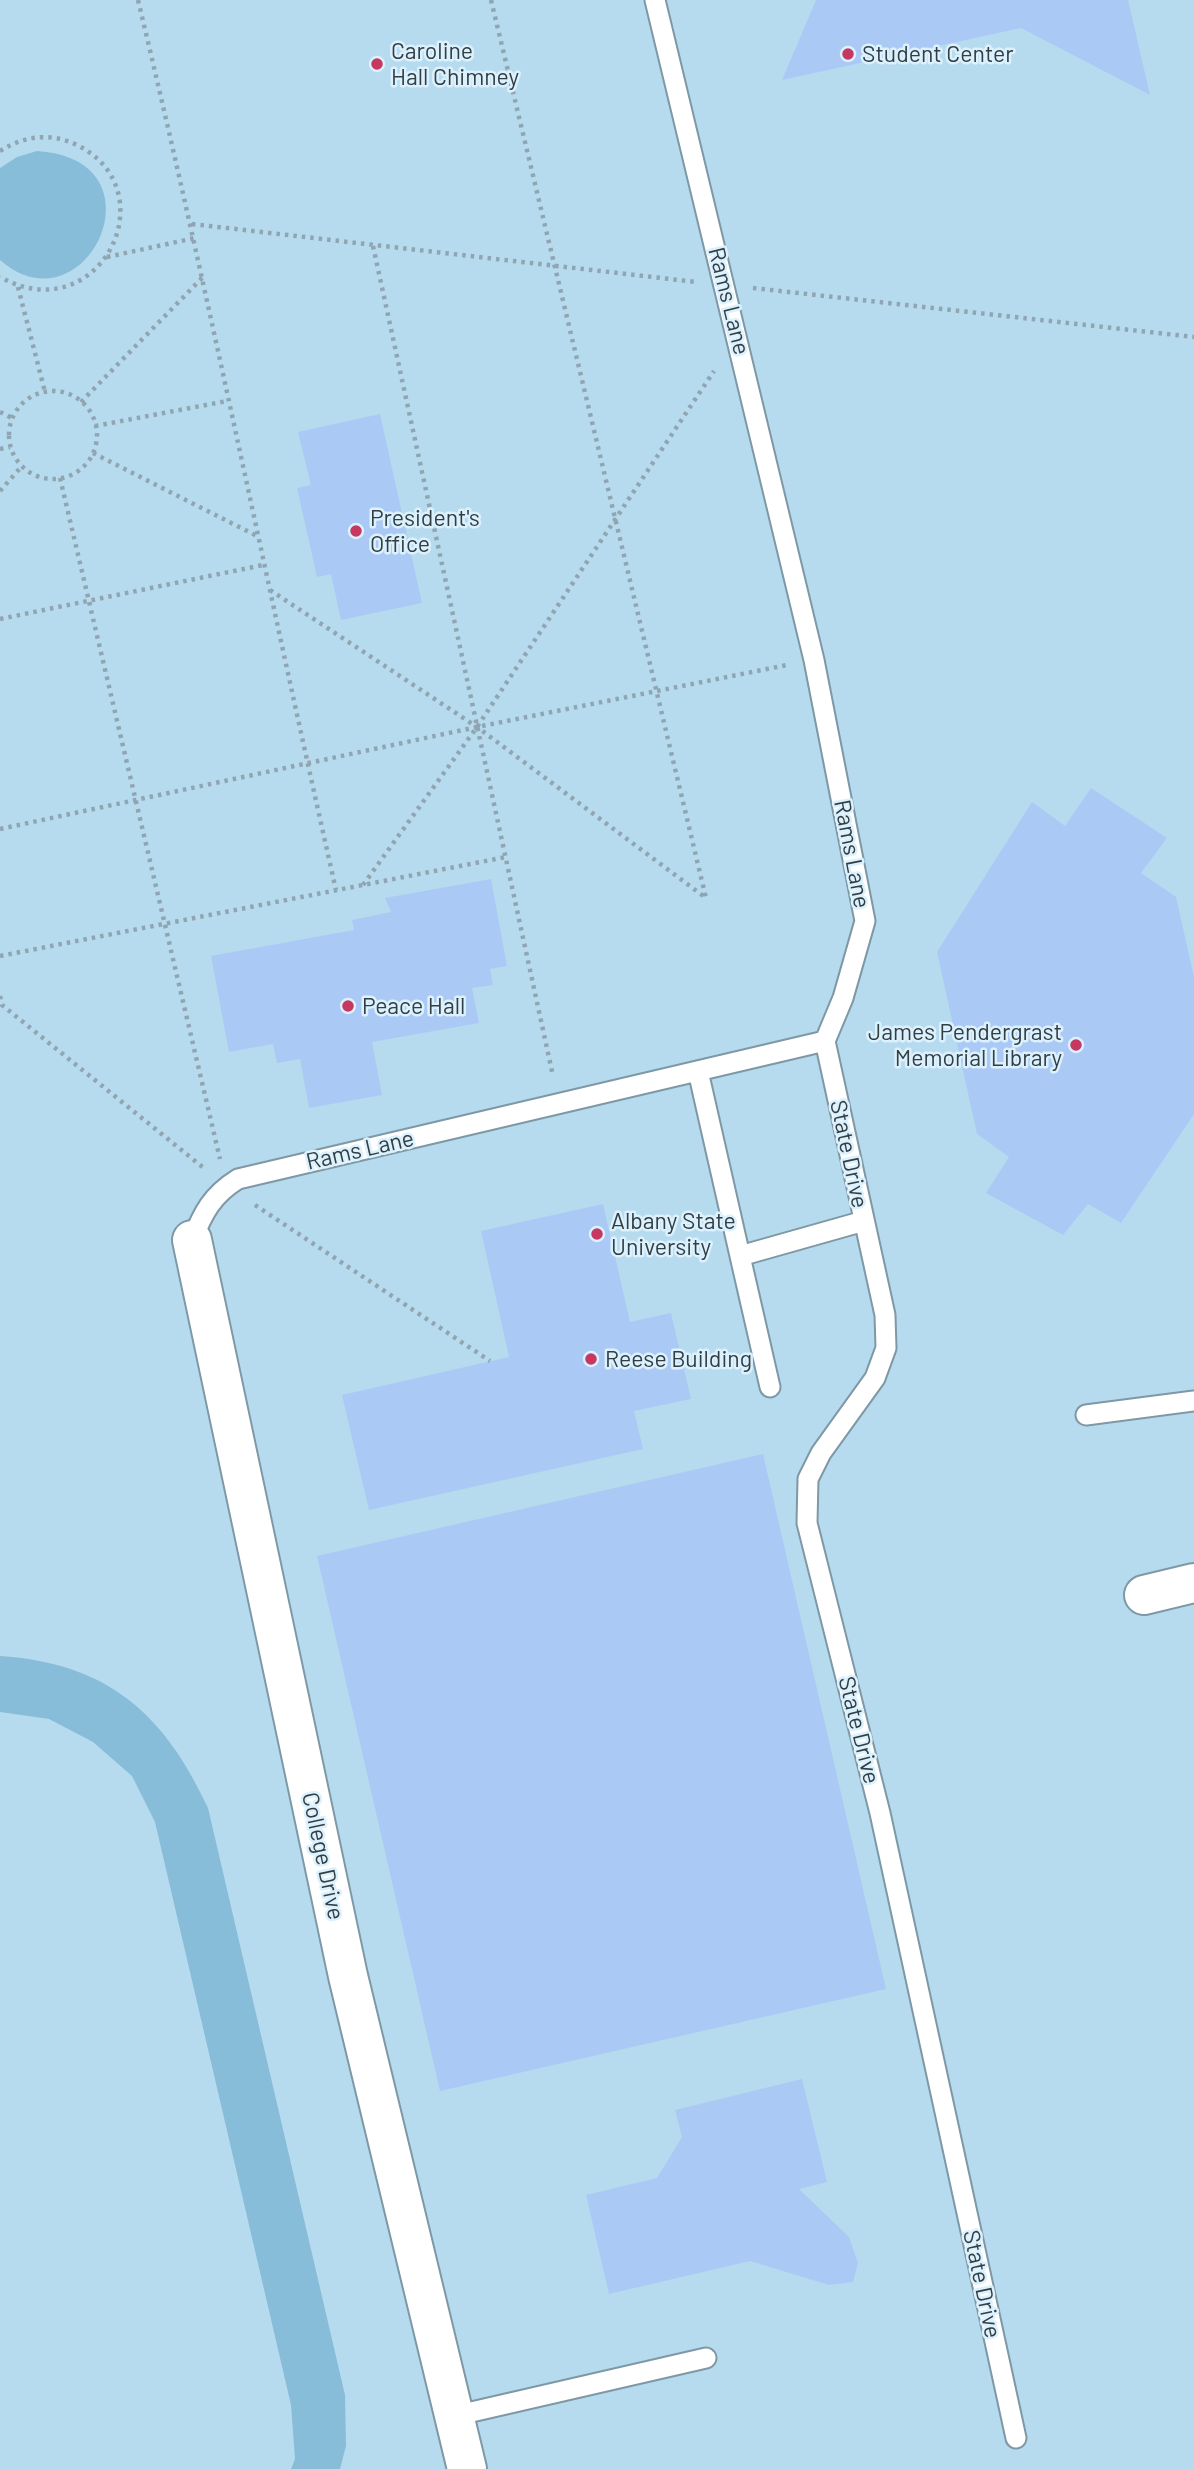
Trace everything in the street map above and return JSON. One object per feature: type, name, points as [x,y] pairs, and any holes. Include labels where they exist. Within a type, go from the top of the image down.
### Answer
[{"type":"street","name":"College Drive","points":[[192,1240],[348,1976],[467,2469]]},
{"type":"street","points":[[1194,1583],[1144,1595],[1194,1607]]},
{"type":"lane","name":"Rams Lane","points":[[192,1240],[205,1208],[238,1179],[825,1041],[852,972],[865,921],[814,660],[655,0]]},
{"type":"lane","name":"State Drive","points":[[825,1041],[885,1315],[886,1348],[875,1378],[821,1453],[808,1479],[807,1523],[880,1813],[1016,2438]]},
{"type":"lane","points":[[698,1071],[770,1387]]},
{"type":"lane","points":[[740,1256],[864,1221]]},
{"type":"lane","points":[[1086,1415],[1194,1401]]},
{"type":"lane","points":[[454,2416],[706,2358]]},
{"type":"path","points":[[138,0],[195,238],[227,401],[336,890]]},
{"type":"path","points":[[269,590],[477,727],[706,898],[491,0]]},
{"type":"path","points":[[0,151],[14,143],[40,136],[66,140],[90,152],[108,171],[119,195],[120,222],[113,247],[97,269],[80,282],[60,289],[38,291],[0,279]]},
{"type":"path","points":[[106,257],[195,238]]},
{"type":"path","points":[[373,246],[559,1103]]},
{"type":"path","points":[[81,402],[203,277]]},
{"type":"path","points":[[18,286],[45,392]]},
{"type":"path","points":[[363,885],[477,727],[737,335]]},
{"type":"path","points":[[60,391],[81,402],[95,426],[93,453],[80,470],[60,478],[39,478],[22,467],[10,447],[8,432],[19,406],[31,396],[60,391]]},
{"type":"path","points":[[95,426],[227,401]]},
{"type":"path","points":[[0,412],[12,418]]},
{"type":"path","points":[[0,449],[10,447]]},
{"type":"path","points":[[93,453],[257,536]]},
{"type":"path","points":[[0,491],[22,467]]},
{"type":"path","points":[[60,478],[227,1186]]},
{"type":"path","points":[[0,619],[263,565]]},
{"type":"path","points":[[0,829],[477,727],[814,660]]},
{"type":"path","points":[[0,956],[506,858]]},
{"type":"shaded area","name":"Albany State University","points":[[0,0],[1194,0],[1194,2469],[0,2469]]},
{"type":"shaded area","points":[[37,151],[77,161],[99,182],[106,209],[100,237],[84,261],[61,276],[32,277],[0,260],[0,168],[17,157]]},
{"type":"shaded area","points":[[0,1656],[71,1669],[101,1682],[128,1699],[151,1720],[172,1745],[191,1774],[208,1808],[345,2395],[346,2446],[340,2469],[291,2469],[295,2459],[291,2405],[155,1822],[132,1776],[93,1742],[49,1719],[0,1712]]},
{"type":"building","name":"Student Center","points":[[816,0],[1128,0],[1150,95],[1021,28],[782,80]]},
{"type":"building","name":"Caroline Hall Chimney","points":[[377,56],[382,58],[382,68],[377,70],[372,68],[370,63],[372,58]]},
{"type":"building","name":"President's Office","points":[[380,414],[422,603],[341,620],[331,574],[317,577],[297,488],[311,485],[298,432]]},
{"type":"building","name":"James Pendergrast Memorial Library","points":[[1091,788],[1167,838],[1141,873],[1176,897],[1194,977],[1194,1114],[1121,1223],[1088,1204],[1063,1235],[986,1193],[1009,1157],[977,1134],[937,952],[1032,802],[1065,826]]},
{"type":"building","name":"Peace Hall","points":[[491,879],[507,966],[490,969],[493,985],[472,988],[479,1023],[372,1042],[382,1095],[309,1108],[300,1059],[277,1063],[273,1044],[229,1052],[211,956],[354,930],[352,920],[391,912],[385,898]]},
{"type":"building","name":"Reese Building","points":[[603,1204],[630,1322],[671,1313],[691,1399],[634,1411],[643,1449],[369,1510],[342,1395],[509,1357],[481,1231]]},
{"type":"building","points":[[763,1454],[886,1989],[440,2091],[317,1556]]},
{"type":"building","points":[[802,2079],[827,2182],[799,2189],[849,2237],[858,2263],[853,2282],[829,2285],[750,2261],[609,2294],[586,2195],[657,2178],[682,2137],[675,2110]]},
{"type":"place","name":"Student Center","points":[[848,54]]},
{"type":"place","name":"Caroline Hall Chimney","points":[[377,64]]},
{"type":"place","name":"President's Office","points":[[356,531]]},
{"type":"place","name":"Peace Hall","points":[[348,1006]]},
{"type":"place","name":"James Pendergrast Memorial Library","points":[[1076,1045]]},
{"type":"place","name":"Albany State University","points":[[597,1234]]},
{"type":"place","name":"Reese Building","points":[[591,1359]]}]
